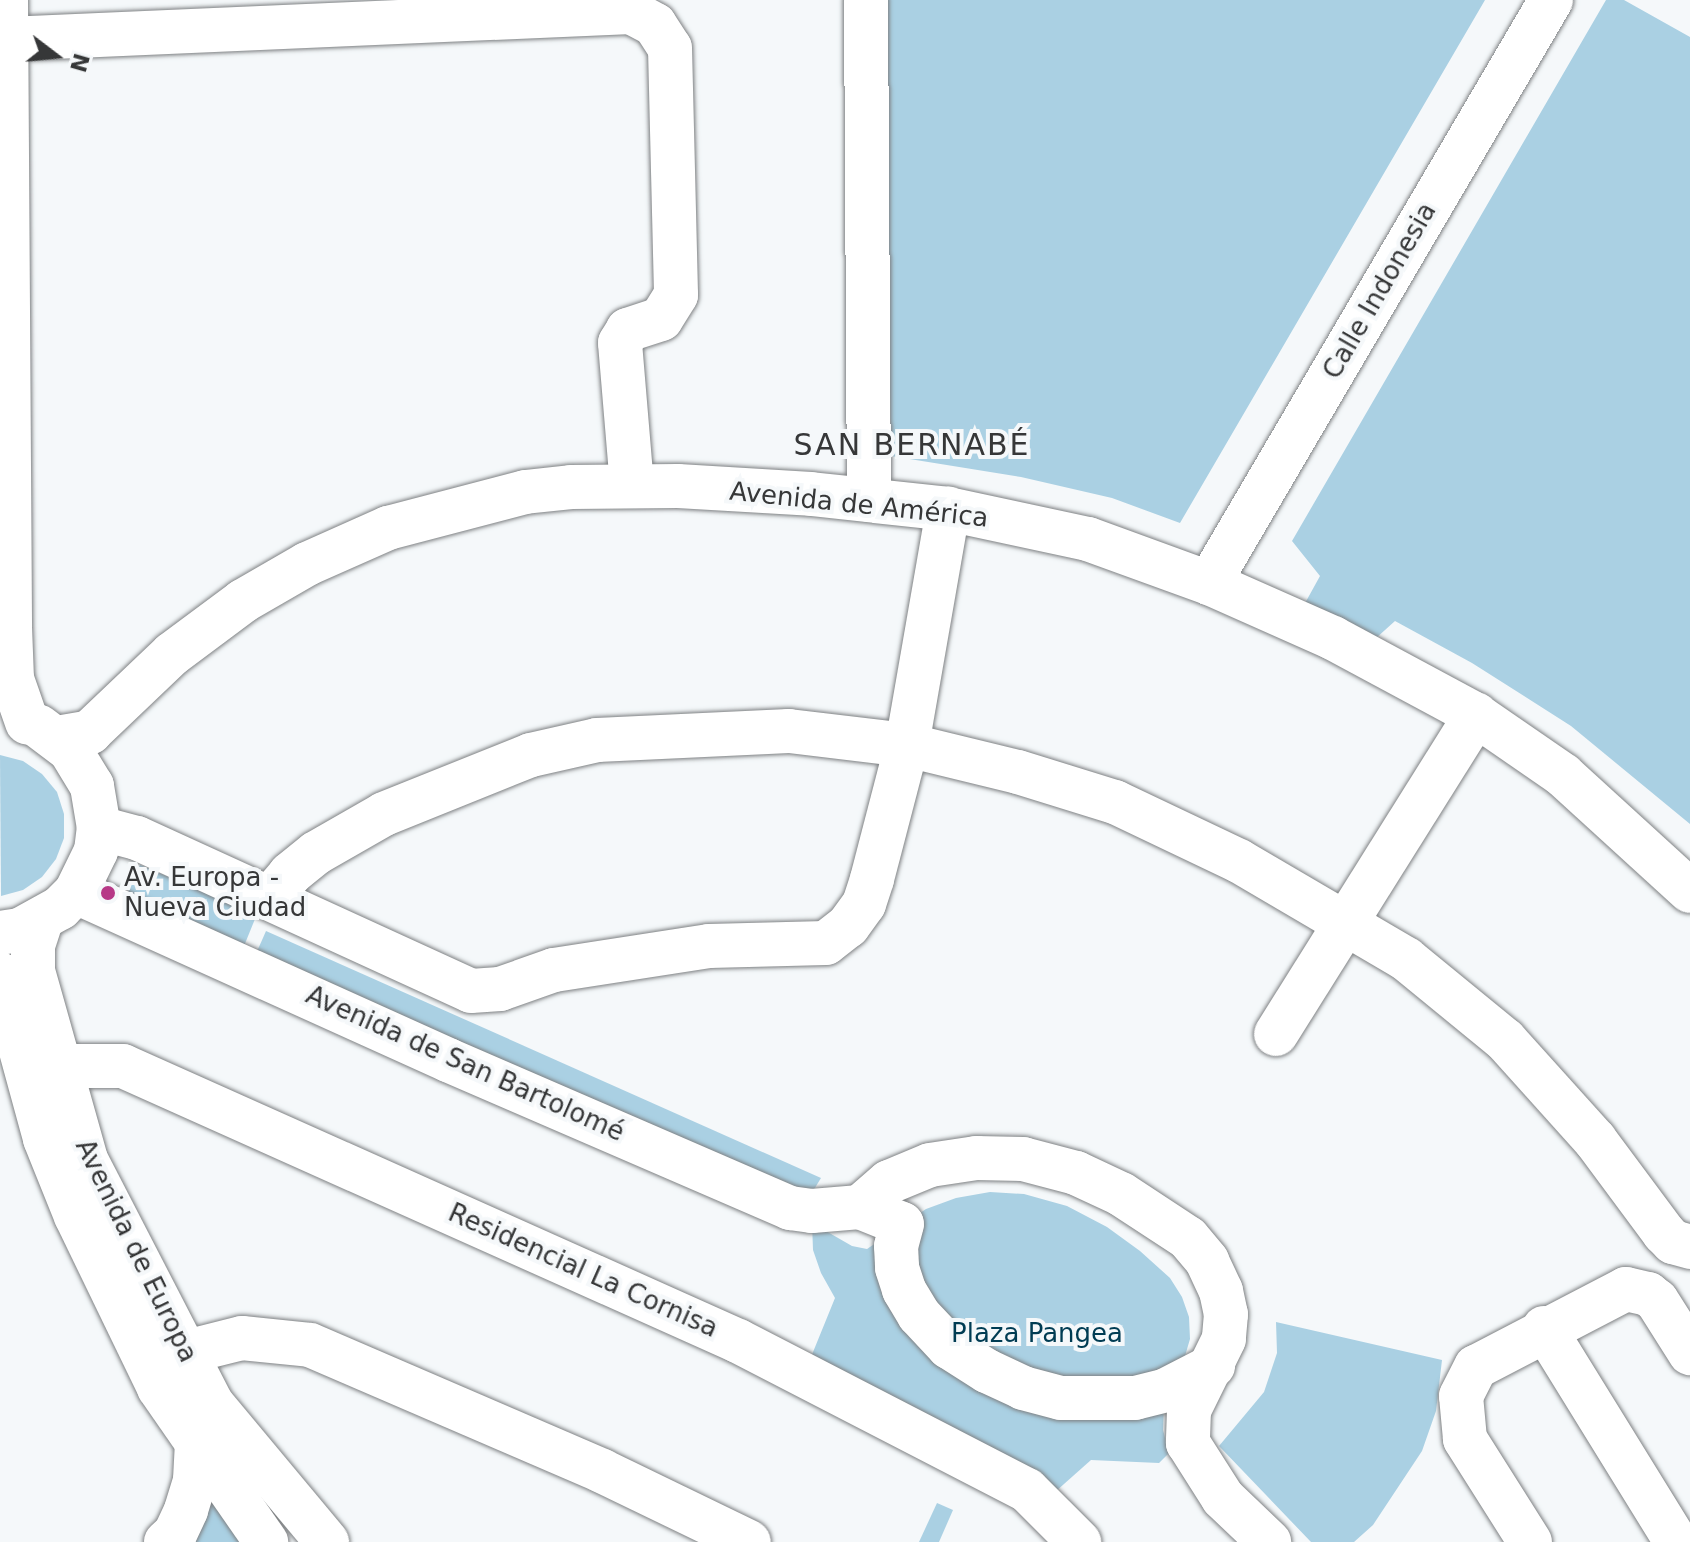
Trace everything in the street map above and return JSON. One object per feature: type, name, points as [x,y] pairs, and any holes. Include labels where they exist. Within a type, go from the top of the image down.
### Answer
[{"type":"street","points":[[866,0],[869,500]]},
{"type":"street","name":"Calle Indonesia","points":[[1209,583],[1551,0]]},
{"type":"street","points":[[0,933],[41,921],[76,892],[96,851],[99,828],[92,786],[12,679],[7,20],[631,12],[655,25],[670,48],[676,295],[661,319],[628,330],[620,343],[632,485]]},
{"type":"street","name":"Avenida de América","points":[[51,735],[172,654],[243,601],[307,564],[388,528],[473,504],[538,491],[632,485],[811,494],[948,509],[1088,539],[1209,583],[1333,638],[1476,715],[1563,775],[1690,891]]},
{"type":"street","points":[[99,828],[137,838],[471,991],[500,989],[554,970],[709,946],[826,943],[848,926],[864,904],[907,745],[948,509]]},
{"type":"street","points":[[1276,1034],[1344,920],[1476,715]]},
{"type":"street","points":[[271,897],[290,874],[316,853],[384,814],[531,755],[597,740],[789,731],[907,745],[1018,772],[1115,802],[1239,861],[1406,959],[1505,1040],[1595,1140],[1664,1233],[1673,1242],[1690,1247]]},
{"type":"street","name":"Avenida de San Bartolomé","points":[[76,892],[448,1060],[790,1208],[812,1211],[860,1207],[902,1224],[896,1246],[897,1268],[904,1290],[919,1315],[949,1347],[997,1376],[1061,1398],[1091,1401],[1135,1398],[1166,1390],[1213,1366]]},
{"type":"street","name":"Avenida de Europa","points":[[41,921],[33,945],[33,971],[86,1160],[212,1404],[327,1542]]},
{"type":"street","name":"Avenida de Europa","points":[[0,974],[45,1139],[76,1216],[159,1388],[197,1447],[266,1542]]},
{"type":"street","name":"Residencial La Cornisa","points":[[58,1066],[123,1066],[738,1341],[1027,1490],[1079,1542]]},
{"type":"street","points":[[860,1207],[889,1182],[930,1165],[976,1158],[1023,1159],[1076,1173],[1165,1221],[1188,1238],[1207,1261],[1221,1291],[1226,1314],[1224,1339],[1189,1410],[1188,1443],[1203,1472],[1223,1498],[1269,1542]]},
{"type":"street","points":[[1530,1542],[1465,1439],[1460,1411],[1466,1380],[1476,1367],[1615,1292],[1637,1290],[1657,1301],[1690,1353]]},
{"type":"street","points":[[1544,1328],[1676,1542]]},
{"type":"street","points":[[186,1352],[242,1338],[310,1345],[602,1471],[749,1542]]},
{"type":"street","points":[[166,1542],[175,1534],[186,1510],[195,1480],[197,1447]]},
{"type":"green space","points":[[884,0],[1485,0],[1180,523],[1112,498],[1021,477],[891,456]]},
{"type":"green space","points":[[1606,0],[1624,0],[1690,37],[1690,824],[1571,726],[1472,663],[1395,621],[1375,639],[1304,605],[1320,576],[1292,541]]},
{"type":"green space","points":[[0,755],[23,761],[42,774],[57,792],[64,814],[64,838],[56,859],[42,877],[23,890],[1,896]]},
{"type":"green space","points":[[140,865],[257,914],[242,951],[126,897]]},
{"type":"green space","points":[[266,931],[821,1178],[810,1196],[255,956]]},
{"type":"green space","name":"Plaza Pangea","points":[[990,1192],[1024,1194],[1067,1206],[1107,1227],[1170,1278],[1182,1297],[1189,1317],[1190,1339],[1180,1373],[1164,1406],[1163,1430],[1169,1453],[1159,1463],[1091,1460],[1055,1492],[811,1357],[835,1298],[813,1250],[812,1223],[852,1246],[867,1249],[926,1209],[956,1198]]},
{"type":"green space","points":[[1276,1322],[1442,1360],[1436,1411],[1422,1451],[1373,1525],[1354,1542],[1311,1542],[1219,1446],[1264,1392],[1277,1353]]},
{"type":"green space","points":[[207,1496],[246,1542],[188,1542]]},
{"type":"green space","points":[[937,1503],[953,1510],[939,1542],[919,1542]]},
{"type":"place","name":"Av. Europa - Nueva Ciudad","points":[[108,893]]},
{"type":"district","name":"SAN BERNABÉ","points":[[912,445]]}]
